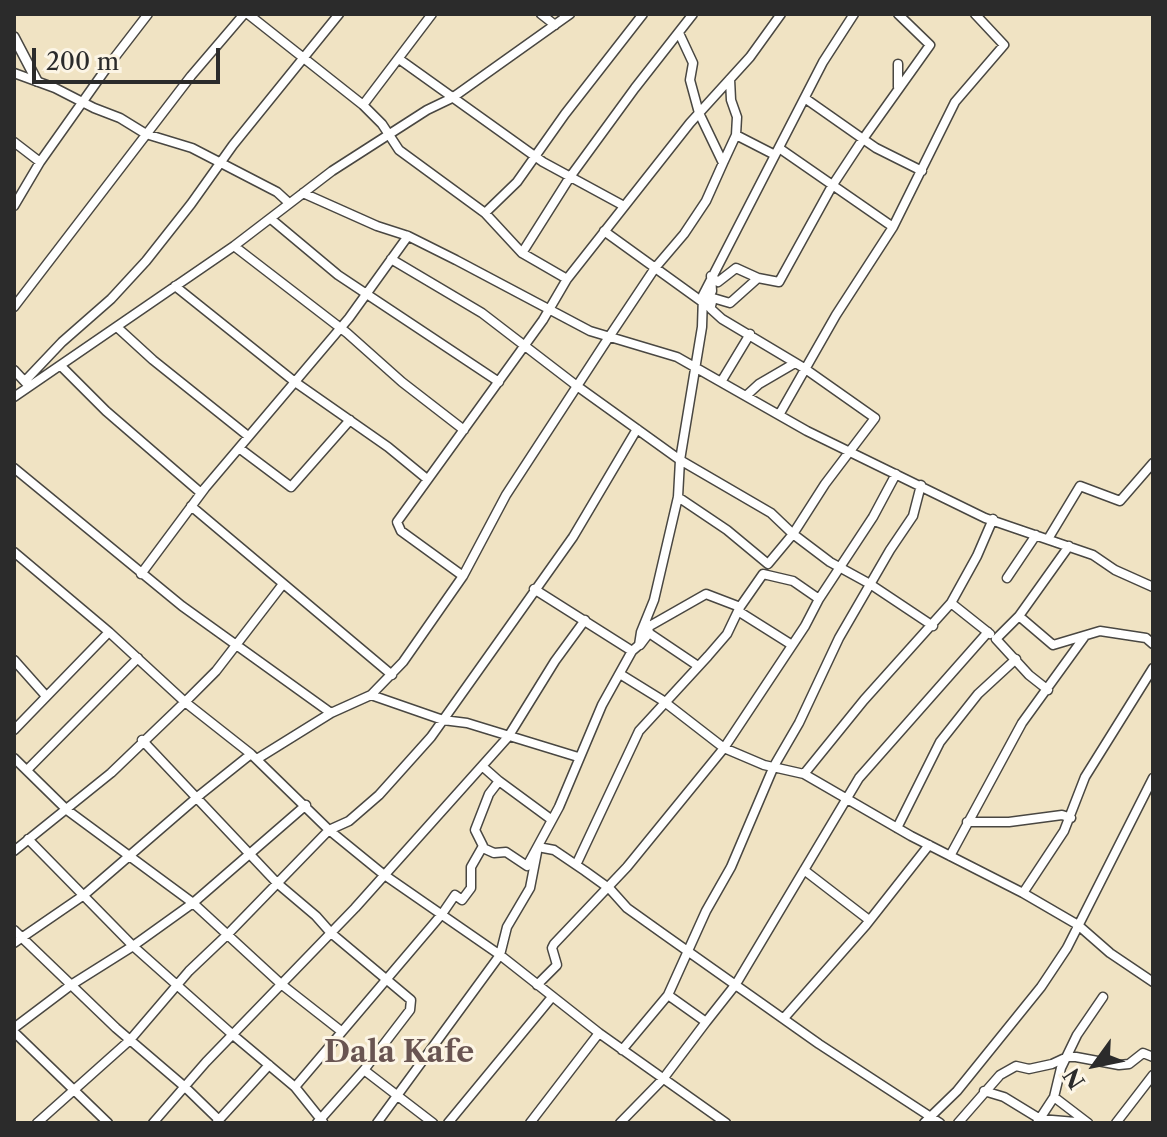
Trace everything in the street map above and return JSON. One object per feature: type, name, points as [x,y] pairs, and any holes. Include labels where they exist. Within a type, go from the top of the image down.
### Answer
[{"type":"street","points":[[14,206],[40,162],[148,14]]},
{"type":"street","points":[[14,307],[146,134],[246,14],[363,105],[382,124],[399,150],[485,213],[522,253],[567,279]]},
{"type":"street","points":[[14,397],[62,342],[111,299],[146,261],[339,14]]},
{"type":"street","points":[[363,105],[432,14]]},
{"type":"street","points":[[541,14],[555,25]]},
{"type":"street","points":[[27,384],[62,367],[234,246],[303,193],[427,110],[452,98],[570,14]]},
{"type":"street","points":[[485,213],[517,182],[643,14]]},
{"type":"street","points":[[522,253],[570,177],[693,14]]},
{"type":"street","points":[[463,576],[397,526],[397,522],[499,382],[567,279],[699,113],[750,57],[781,14]]},
{"type":"street","points":[[636,648],[654,600],[678,497],[680,460],[702,327],[701,301],[711,276],[742,223],[823,62],[854,14]]},
{"type":"street","points":[[711,276],[718,282],[736,268],[758,278],[779,282],[832,186],[930,45],[898,14]]},
{"type":"street","points":[[779,415],[800,366],[893,227],[955,102],[1004,45],[975,14]]},
{"type":"street","points":[[679,33],[693,63],[690,80],[699,113],[723,163]]},
{"type":"street","points":[[14,37],[37,81]]},
{"type":"street","points":[[399,59],[534,157],[624,206]]},
{"type":"street","points":[[898,64],[898,90]]},
{"type":"street","points":[[15,75],[37,81],[120,118],[146,134],[192,148],[277,192],[289,203]]},
{"type":"street","points":[[18,940],[84,895],[198,796],[254,757],[331,713],[371,695],[392,675],[463,576],[506,495],[609,337],[655,268],[684,234],[706,201],[736,135],[737,117],[731,100],[730,79]]},
{"type":"street","points":[[806,99],[876,148],[922,171]]},
{"type":"street","points":[[736,135],[777,152],[893,227]]},
{"type":"street","points":[[14,142],[40,162]]},
{"type":"street","points":[[303,193],[377,226],[408,236],[550,309],[567,322],[677,357],[779,415],[985,518],[1093,555],[1115,570],[1153,587]]},
{"type":"street","points":[[271,219],[338,275],[499,382]]},
{"type":"street","points":[[604,231],[701,301]]},
{"type":"street","points":[[141,574],[201,493],[340,328],[408,236]]},
{"type":"street","points":[[234,246],[464,430]]},
{"type":"street","points":[[391,259],[482,313],[680,460],[771,513],[793,534],[841,568],[933,626]]},
{"type":"street","points":[[678,497],[727,530],[768,564],[793,534],[825,484],[875,418],[800,366],[722,319],[706,303],[712,291],[711,276]]},
{"type":"street","points":[[711,309],[713,298],[730,303],[758,278]]},
{"type":"street","points":[[175,286],[295,382],[427,479]]},
{"type":"street","points":[[118,328],[248,436]]},
{"type":"street","points":[[721,382],[750,334]]},
{"type":"street","points":[[747,395],[759,384],[800,366]]},
{"type":"street","points":[[62,367],[106,411],[201,493]]},
{"type":"street","points":[[14,370],[27,384]]},
{"type":"street","points":[[239,448],[291,487],[350,420]]},
{"type":"street","points":[[37,1123],[130,1040],[189,971],[329,830],[349,821],[379,795],[431,737],[573,537],[637,429]]},
{"type":"street","points":[[1048,539],[1080,486],[1120,501],[1153,463]]},
{"type":"street","points":[[14,468],[141,574],[331,713]]},
{"type":"street","points":[[537,985],[557,965],[552,948],[554,944],[627,867],[724,748],[805,626],[896,474]]},
{"type":"street","points":[[622,1050],[668,995],[687,950],[731,867],[774,766],[799,723],[839,638],[913,516],[921,485]]},
{"type":"street","points":[[191,506],[392,675]]},
{"type":"street","points":[[804,774],[864,700],[951,603],[993,519]]},
{"type":"street","points":[[1007,578],[1036,535]]},
{"type":"street","points":[[996,639],[1019,616],[1069,546]]},
{"type":"street","points":[[14,552],[109,632],[185,702],[254,757],[329,830],[383,874],[500,955],[599,1033],[725,1123]]},
{"type":"street","points":[[763,574],[793,581],[819,599]]},
{"type":"street","points":[[576,865],[639,731],[727,634],[738,611],[763,574]]},
{"type":"street","points":[[698,666],[649,633],[648,627],[706,594],[740,607],[763,574]]},
{"type":"street","points":[[14,851],[111,773],[185,702],[216,671],[283,584]]},
{"type":"street","points":[[534,589],[636,648]]},
{"type":"street","points":[[951,603],[996,639],[1029,675],[1048,690]]},
{"type":"street","points":[[738,611],[792,645]]},
{"type":"street","points":[[1019,616],[1053,645],[1100,631],[1146,638],[1153,644]]},
{"type":"street","points":[[153,1123],[508,737],[555,661],[585,620]]},
{"type":"street","points":[[14,730],[109,632]]},
{"type":"street","points":[[620,1123],[663,1079],[736,984],[871,762],[988,632]]},
{"type":"street","points":[[499,781],[489,794],[475,830],[483,848],[494,853],[506,852],[527,866],[552,820],[602,705],[636,648],[649,633]]},
{"type":"street","points":[[950,856],[1022,723],[1085,636]]},
{"type":"street","points":[[27,770],[138,658]]},
{"type":"street","points":[[897,828],[940,742],[978,694],[1016,659]]},
{"type":"street","points":[[14,660],[46,696]]},
{"type":"street","points":[[1023,893],[1071,818],[1085,777],[1153,668]]},
{"type":"street","points":[[620,674],[724,748],[764,765],[804,774],[897,828],[1023,893],[1078,925],[1110,953],[1153,982]]},
{"type":"street","points":[[371,695],[443,720],[467,723],[578,757]]},
{"type":"street","points":[[28,839],[133,946],[295,1087],[321,1122],[412,1006],[411,1000],[277,883],[142,740]]},
{"type":"street","points":[[14,758],[67,810],[193,903],[281,984],[341,1031]]},
{"type":"street","points":[[482,766],[552,820]]},
{"type":"street","points":[[927,1119],[957,1091],[1041,987],[1067,948],[1153,778]]},
{"type":"street","points":[[108,1123],[14,1030],[71,985],[193,903],[306,805]]},
{"type":"street","points":[[967,822],[1009,822],[1062,815],[1071,818]]},
{"type":"street","points":[[784,1018],[929,845]]},
{"type":"street","points":[[538,847],[554,850],[576,865],[607,887],[627,908],[927,1119],[940,1123]]},
{"type":"street","points":[[377,1123],[500,955],[507,927],[530,888],[538,847]]},
{"type":"street","points":[[295,1087],[455,895],[462,900],[471,888],[471,867],[483,848]]},
{"type":"street","points":[[804,870],[869,920]]},
{"type":"street","points":[[14,930],[18,940],[185,1087],[218,1121],[269,1065]]},
{"type":"street","points":[[668,995],[706,1022]]},
{"type":"street","points":[[448,1123],[552,997]]},
{"type":"street","points":[[1038,1121],[1054,1097],[1061,1068],[1077,1035],[1103,997]]},
{"type":"street","points":[[530,1123],[599,1033]]},
{"type":"street","points":[[958,1123],[984,1091],[1008,1069],[1018,1066],[1029,1069],[1067,1057],[1119,1065],[1129,1064],[1143,1053],[1153,1057]]},
{"type":"street","points":[[364,1070],[433,1123]]},
{"type":"street","points":[[1116,1123],[1153,1075]]},
{"type":"street","points":[[984,1091],[1004,1097],[1038,1121],[1088,1123]]},
{"type":"street","points":[[1054,1097],[1088,1123]]},
{"type":"district","name":"Dala Kafe","points":[[399,1053]]}]
